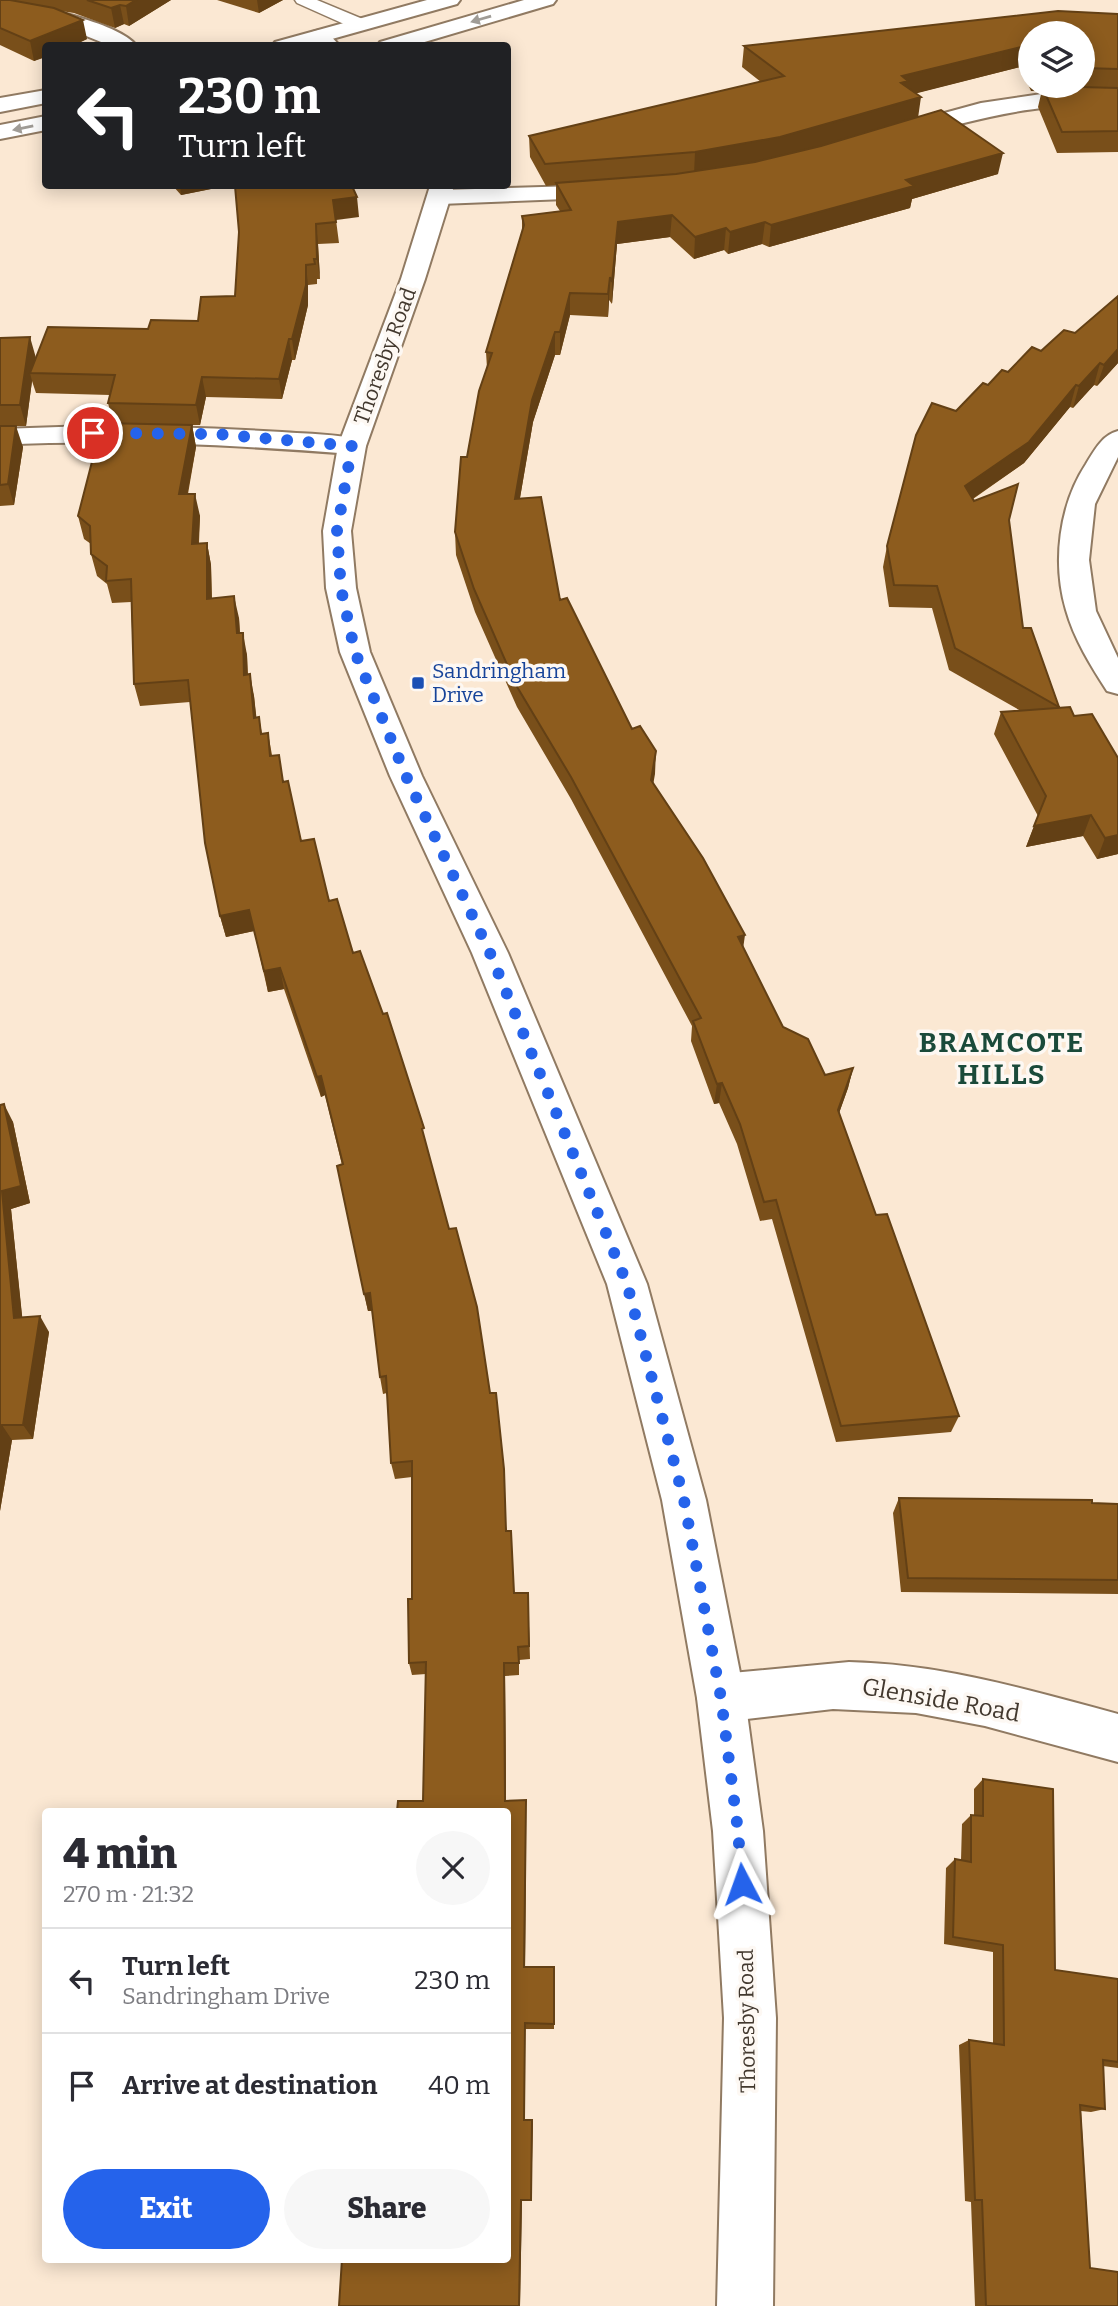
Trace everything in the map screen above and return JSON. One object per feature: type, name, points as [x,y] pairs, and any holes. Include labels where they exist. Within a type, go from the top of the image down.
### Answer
[{"type":"main road","points":[[325,41],[359,24],[450,0]]},
{"type":"main road","points":[[401,42],[546,0]]},
{"type":"main road","points":[[0,8],[17,9],[72,23],[117,42]]},
{"type":"main road","points":[[0,105],[42,97]]},
{"type":"main road","points":[[883,137],[1013,102],[1050,97],[1118,100]]},
{"type":"main road","points":[[0,132],[42,124]]},
{"type":"main road","points":[[441,191],[634,191]]},
{"type":"main road","name":"Thoresby Road","points":[[441,191],[352,446],[337,531],[341,589],[355,652],[406,776],[490,953],[627,1284],[684,1500],[721,1698],[738,1831],[750,2018],[745,2306]]},
{"type":"main road","points":[[0,437],[71,433],[216,434],[352,446]]},
{"type":"main road","points":[[1118,439],[1094,471],[1080,502],[1074,536],[1080,609],[1093,642],[1118,684]]},
{"type":"main road","name":"Glenside Road","points":[[721,1698],[850,1685],[910,1690],[989,1704],[1118,1738]]},
{"type":"lane","points":[[303,0],[359,24]]},
{"type":"building","points":[[0,0],[54,8],[83,20],[30,41],[0,28]]},
{"type":"building","points":[[87,0],[136,0],[126,6],[111,8]]},
{"type":"building","points":[[1058,11],[1118,14],[1118,69],[1095,68],[1095,21],[1018,21],[1018,48],[902,76],[908,81],[901,83],[921,97],[780,137],[695,152],[545,164],[529,136],[784,76],[744,46]]},
{"type":"building","points":[[1095,87],[1118,88],[1118,131],[1062,132],[1047,98],[1095,98]]},
{"type":"building","points":[[941,110],[1003,153],[906,180],[914,186],[771,225],[765,222],[730,232],[726,228],[695,237],[672,215],[618,222],[612,282],[610,277],[608,294],[570,293],[560,332],[555,332],[532,400],[515,499],[541,497],[560,600],[567,598],[632,729],[640,726],[656,751],[651,780],[703,858],[745,935],[738,937],[783,1027],[808,1039],[825,1075],[853,1068],[838,1110],[876,1215],[887,1214],[959,1416],[841,1426],[776,1200],[764,1202],[740,1124],[722,1083],[717,1084],[693,1021],[701,1018],[571,777],[516,685],[474,589],[455,532],[461,457],[467,457],[479,391],[492,353],[486,352],[524,225],[522,216],[571,210],[556,183],[676,174],[755,162],[821,146]]},
{"type":"building","points":[[235,189],[353,189],[357,197],[333,200],[336,222],[316,224],[317,259],[314,259],[315,264],[306,265],[306,285],[279,379],[202,377],[196,405],[108,403],[115,375],[30,373],[48,327],[148,329],[151,320],[198,321],[201,297],[235,296],[239,232]]},
{"type":"building","points":[[1118,296],[1118,349],[1104,365],[1100,363],[1079,386],[1076,385],[1029,442],[965,486],[974,501],[1018,484],[1009,520],[1023,628],[1031,628],[1059,707],[955,648],[937,586],[894,585],[887,546],[916,435],[932,403],[956,411],[983,383],[988,385],[1002,370],[1008,372],[1032,347],[1041,351],[1064,330],[1075,333]]},
{"type":"building","points":[[30,337],[20,405],[0,405],[0,338]]},
{"type":"building","points":[[102,423],[192,425],[179,494],[195,494],[192,544],[207,543],[207,599],[234,596],[237,633],[243,633],[244,675],[250,674],[254,718],[259,717],[261,734],[268,733],[270,756],[279,755],[283,782],[288,781],[301,841],[314,839],[329,901],[337,899],[353,953],[360,951],[383,1014],[387,1013],[424,1128],[422,1129],[449,1229],[456,1228],[477,1307],[490,1393],[496,1393],[504,1469],[506,1531],[511,1531],[514,1593],[528,1593],[529,1646],[518,1647],[519,1663],[504,1663],[505,1801],[526,1800],[524,1967],[554,1967],[554,2024],[525,2023],[524,2120],[532,2120],[531,2200],[521,2200],[519,2306],[339,2306],[342,2263],[511,2263],[511,1808],[397,1808],[398,1801],[423,1801],[426,1662],[409,1663],[412,1461],[391,1463],[386,1376],[380,1377],[370,1293],[364,1294],[337,1166],[343,1164],[321,1076],[317,1077],[280,968],[264,971],[249,910],[220,916],[205,843],[188,680],[134,684],[131,579],[106,581],[107,566],[91,554],[90,526],[78,516]]},
{"type":"building","points":[[0,426],[16,426],[8,484],[0,485]]},
{"type":"building","points":[[1070,707],[1074,716],[1092,714],[1118,758],[1118,835],[1105,838],[1091,815],[1034,826],[1046,796],[1001,712]]},
{"type":"building","points":[[4,1104],[21,1186],[2,1191],[14,1318],[40,1316],[23,1425],[2,1425],[0,1434],[0,1105]]},
{"type":"building","points":[[899,1498],[1092,1500],[1092,1503],[1118,1504],[1118,1580],[908,1578]]},
{"type":"building","points":[[983,1779],[1053,1789],[1055,1970],[1118,1979],[1118,2062],[1103,2060],[1105,2109],[1080,2105],[1090,2268],[1118,2272],[1118,2306],[986,2306],[982,2200],[975,2200],[969,2040],[1004,2045],[1003,1945],[953,1937],[955,1859],[971,1862],[971,1815],[983,1816]]},
{"type":"place","name":"Sandringham Drive","points":[[418,683]]},
{"type":"district","name":"BRAMCOTE HILLS","points":[[1002,1058]]},
{"type":"route","points":[[93,433],[216,434],[352,446],[337,531],[341,589],[355,652],[406,776],[490,953],[627,1284],[684,1500],[721,1698],[742,1884]]}]
